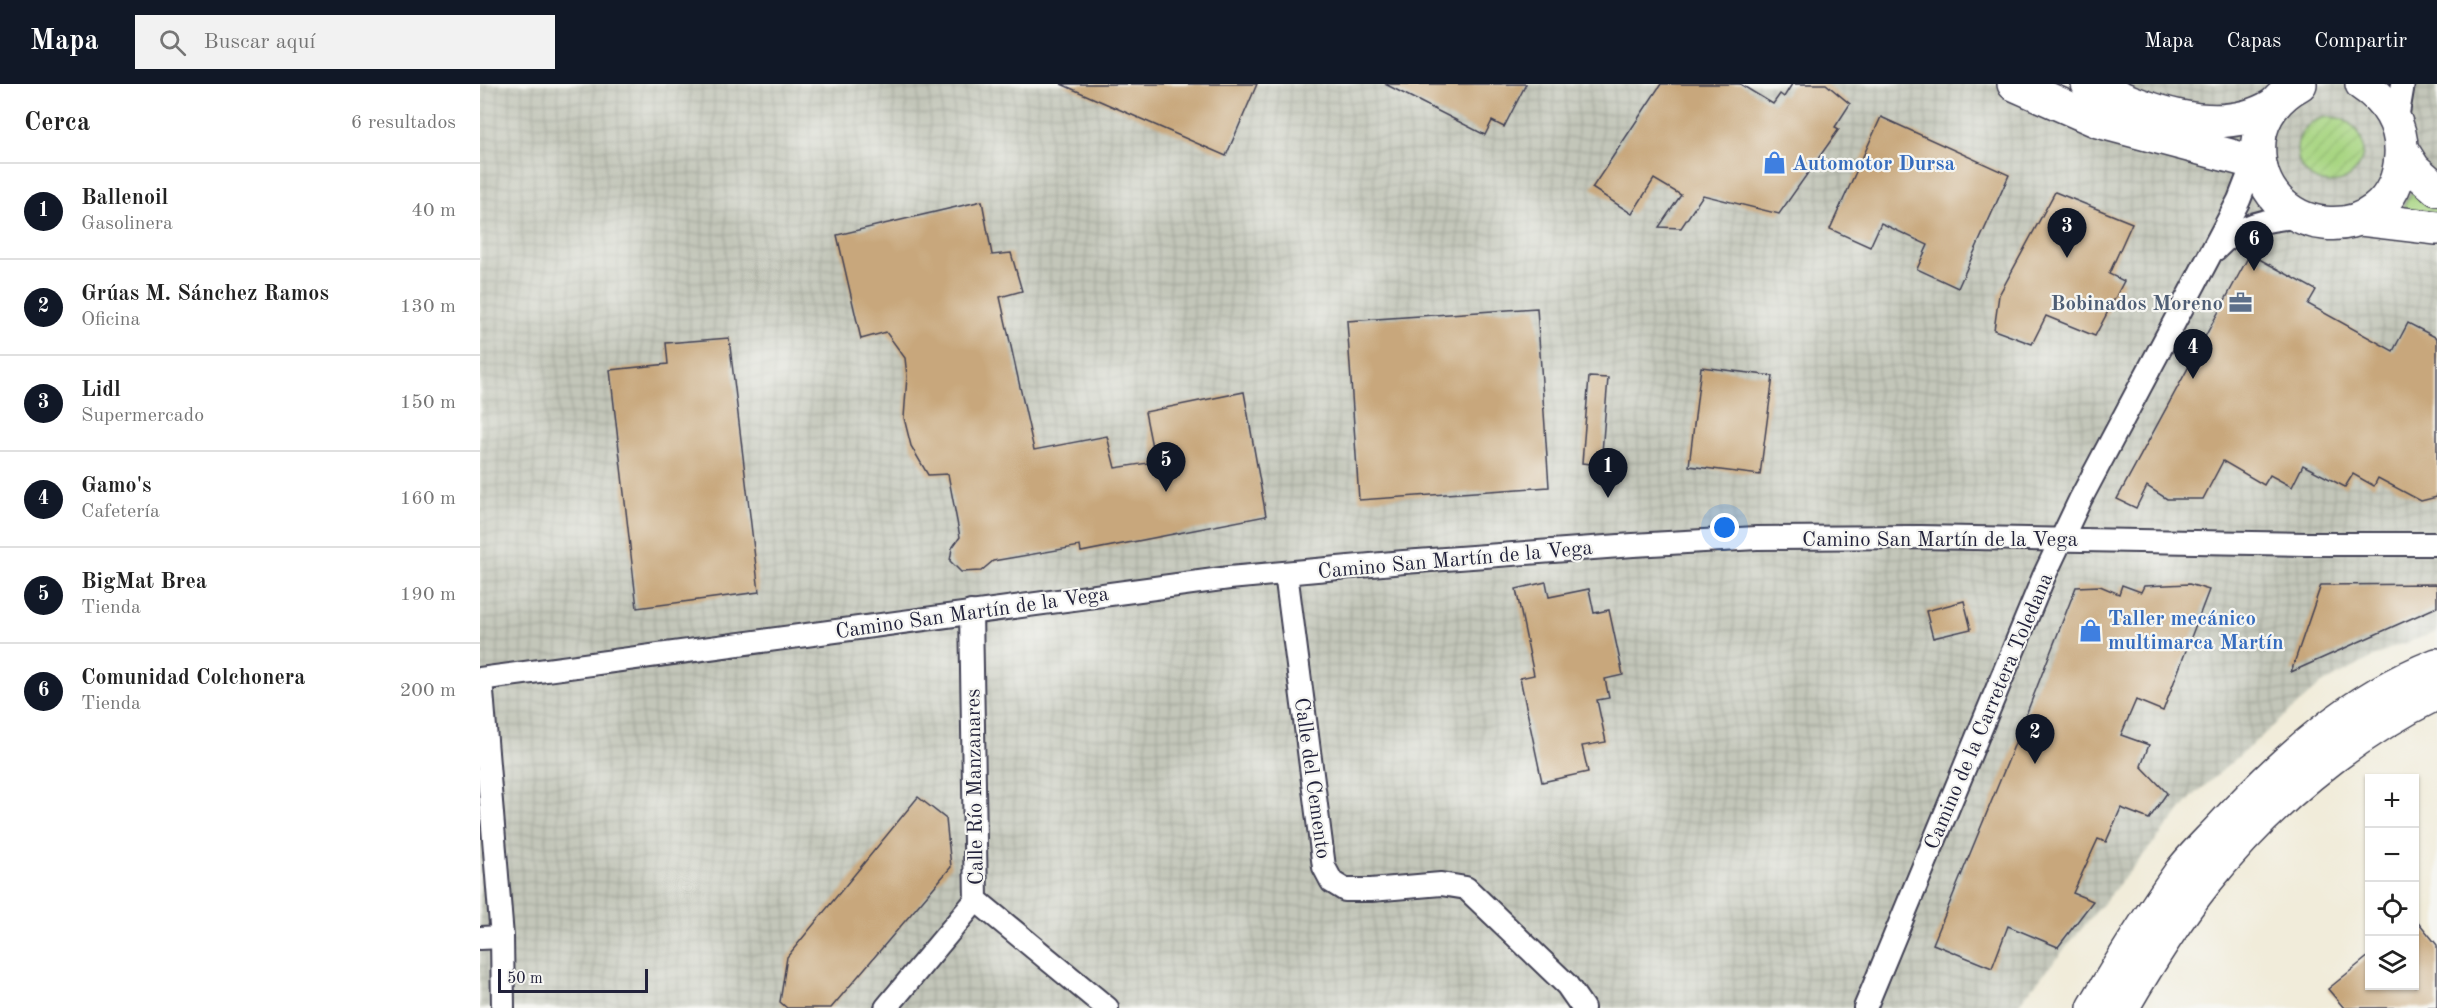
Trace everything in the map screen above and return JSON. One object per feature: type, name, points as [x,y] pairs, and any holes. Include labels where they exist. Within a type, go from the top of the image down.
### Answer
[{"type":"main road","points":[[2014,84],[2098,121],[2258,161]]},
{"type":"main road","points":[[2088,84],[2154,109],[2193,119],[2221,121],[2243,118],[2272,106]]},
{"type":"main road","points":[[2300,84],[2284,94],[2272,106],[2264,123],[2258,161],[2271,193],[2283,206],[2299,217],[2316,222],[2332,224],[2361,219],[2437,228]]},
{"type":"main road","points":[[2362,84],[2378,94],[2387,105],[2414,170],[2437,189]]},
{"type":"main road","points":[[2361,219],[2376,210],[2392,189],[2401,166],[2399,138]]},
{"type":"main road","points":[[2094,1008],[2122,960],[2182,871],[2252,794],[2302,748],[2374,696],[2409,676],[2437,665]]},
{"type":"main road","points":[[2122,1008],[2145,969],[2205,882],[2273,807],[2356,740],[2411,706],[2437,693]]},
{"type":"street","points":[[2399,138],[2403,84]]},
{"type":"street","name":"Camino de la Carretera Toledana","points":[[1865,1008],[2061,539],[2258,161]]},
{"type":"street","name":"Camino de la Carretera Toledana","points":[[2207,259],[2228,238],[2249,225],[2261,221],[2299,217]]},
{"type":"street","name":"Camino San Martín de la Vega","points":[[481,679],[971,612],[1286,573],[1623,546],[1757,538],[1920,537],[2437,544]]},
{"type":"street","name":"Calle del Cemento","points":[[1286,573],[1324,867],[1332,882],[1345,890],[1441,884],[1466,888],[1567,985],[1583,1008]]},
{"type":"street","name":"Calle Río Manzanares","points":[[971,612],[976,900],[1107,1008]]},
{"type":"street","points":[[481,679],[491,937],[503,1008]]},
{"type":"street","points":[[886,1008],[976,900]]},
{"type":"shaded area","points":[[480,84],[2437,84],[2437,632],[2393,647],[2320,685],[2192,797],[2015,1008],[480,1008]]},
{"type":"green space","points":[[2330,117],[2342,120],[2353,127],[2360,138],[2363,150],[2360,162],[2353,173],[2342,180],[2330,183],[2318,180],[2307,173],[2300,162],[2297,150],[2300,138],[2307,127],[2318,120]]},
{"type":"green space","points":[[2413,190],[2437,205],[2437,217],[2401,210]]},
{"type":"building","points":[[1061,84],[1257,84],[1226,156]]},
{"type":"building","points":[[1385,84],[1526,84],[1504,127],[1492,121],[1485,135]]},
{"type":"building","points":[[1661,84],[1740,84],[1773,104],[1780,94],[1784,97],[1792,84],[1826,84],[1850,104],[1835,127],[1839,129],[1779,214],[1703,195],[1681,228],[1659,227],[1681,195],[1654,179],[1632,214],[1592,188]]},
{"type":"building","points":[[1881,117],[2009,175],[1958,288],[1917,269],[1928,245],[1881,223],[1870,247],[1830,229]]},
{"type":"building","points":[[2055,192],[2132,223],[2109,274],[2124,281],[2095,336],[2046,316],[2032,344],[1994,330],[1999,295]]},
{"type":"building","points":[[982,201],[992,255],[1011,253],[1022,291],[1000,297],[1034,450],[1107,436],[1115,468],[1155,462],[1145,412],[1244,392],[1266,516],[1081,552],[1080,546],[993,561],[981,571],[961,572],[950,561],[952,548],[960,537],[948,474],[928,475],[911,446],[904,418],[907,376],[905,358],[886,332],[861,339],[837,235]]},
{"type":"building","points":[[2250,254],[2316,290],[2308,304],[2393,351],[2408,323],[2437,338],[2437,497],[2421,501],[2378,478],[2374,486],[2353,474],[2345,487],[2303,465],[2292,487],[2270,475],[2264,485],[2223,461],[2203,499],[2167,499],[2147,486],[2136,508],[2117,499]]},
{"type":"building","points":[[1537,308],[1549,487],[1359,500],[1347,321]]},
{"type":"building","points":[[729,338],[759,592],[637,608],[610,370],[668,364],[666,343]]},
{"type":"building","points":[[1701,367],[1773,376],[1760,475],[1689,466]]},
{"type":"building","points":[[1589,377],[1608,378],[1601,465],[1582,463]]},
{"type":"building","points":[[1546,582],[1549,597],[1589,589],[1594,613],[1609,610],[1623,675],[1605,679],[1609,698],[1597,700],[1606,742],[1582,746],[1588,772],[1542,782],[1520,678],[1534,675],[1516,589]]},
{"type":"building","points":[[2189,584],[2209,590],[2163,711],[2136,700],[2121,735],[2149,745],[2141,766],[2167,793],[2149,819],[2121,808],[2106,842],[2098,839],[2073,893],[2093,901],[2058,947],[2008,926],[1992,968],[1933,944],[2076,587],[2100,586],[2119,594],[2122,585],[2141,592],[2144,586]]},
{"type":"building","points":[[2437,584],[2437,607],[2291,672],[2321,585]]},
{"type":"building","points":[[1964,601],[1971,629],[1933,638],[1926,611]]},
{"type":"building","points":[[918,797],[946,819],[951,867],[831,1008],[787,1008],[780,1002],[787,957]]},
{"type":"building","points":[[2419,923],[2437,945],[2437,1008],[2344,1008],[2328,989],[2365,959],[2365,990],[2419,990]]},
{"type":"place","name":"Automotor Dursa","points":[[1774,163]]},
{"type":"place","name":"Lidl","points":[[2067,258]]},
{"type":"place","name":"Comunidad Colchonera","points":[[2254,271]]},
{"type":"place","name":"Bobinados Moreno","points":[[2241,303]]},
{"type":"place","name":"Gamo's","points":[[2193,379]]},
{"type":"place","name":"BigMat Brea","points":[[1166,492]]},
{"type":"place","name":"Ballenoil","points":[[1608,498]]},
{"type":"place","name":"Taller mecánico multimarca Martín","points":[[2090,630]]},
{"type":"place","name":"Grúas M. Sánchez Ramos","points":[[2035,764]]}]
